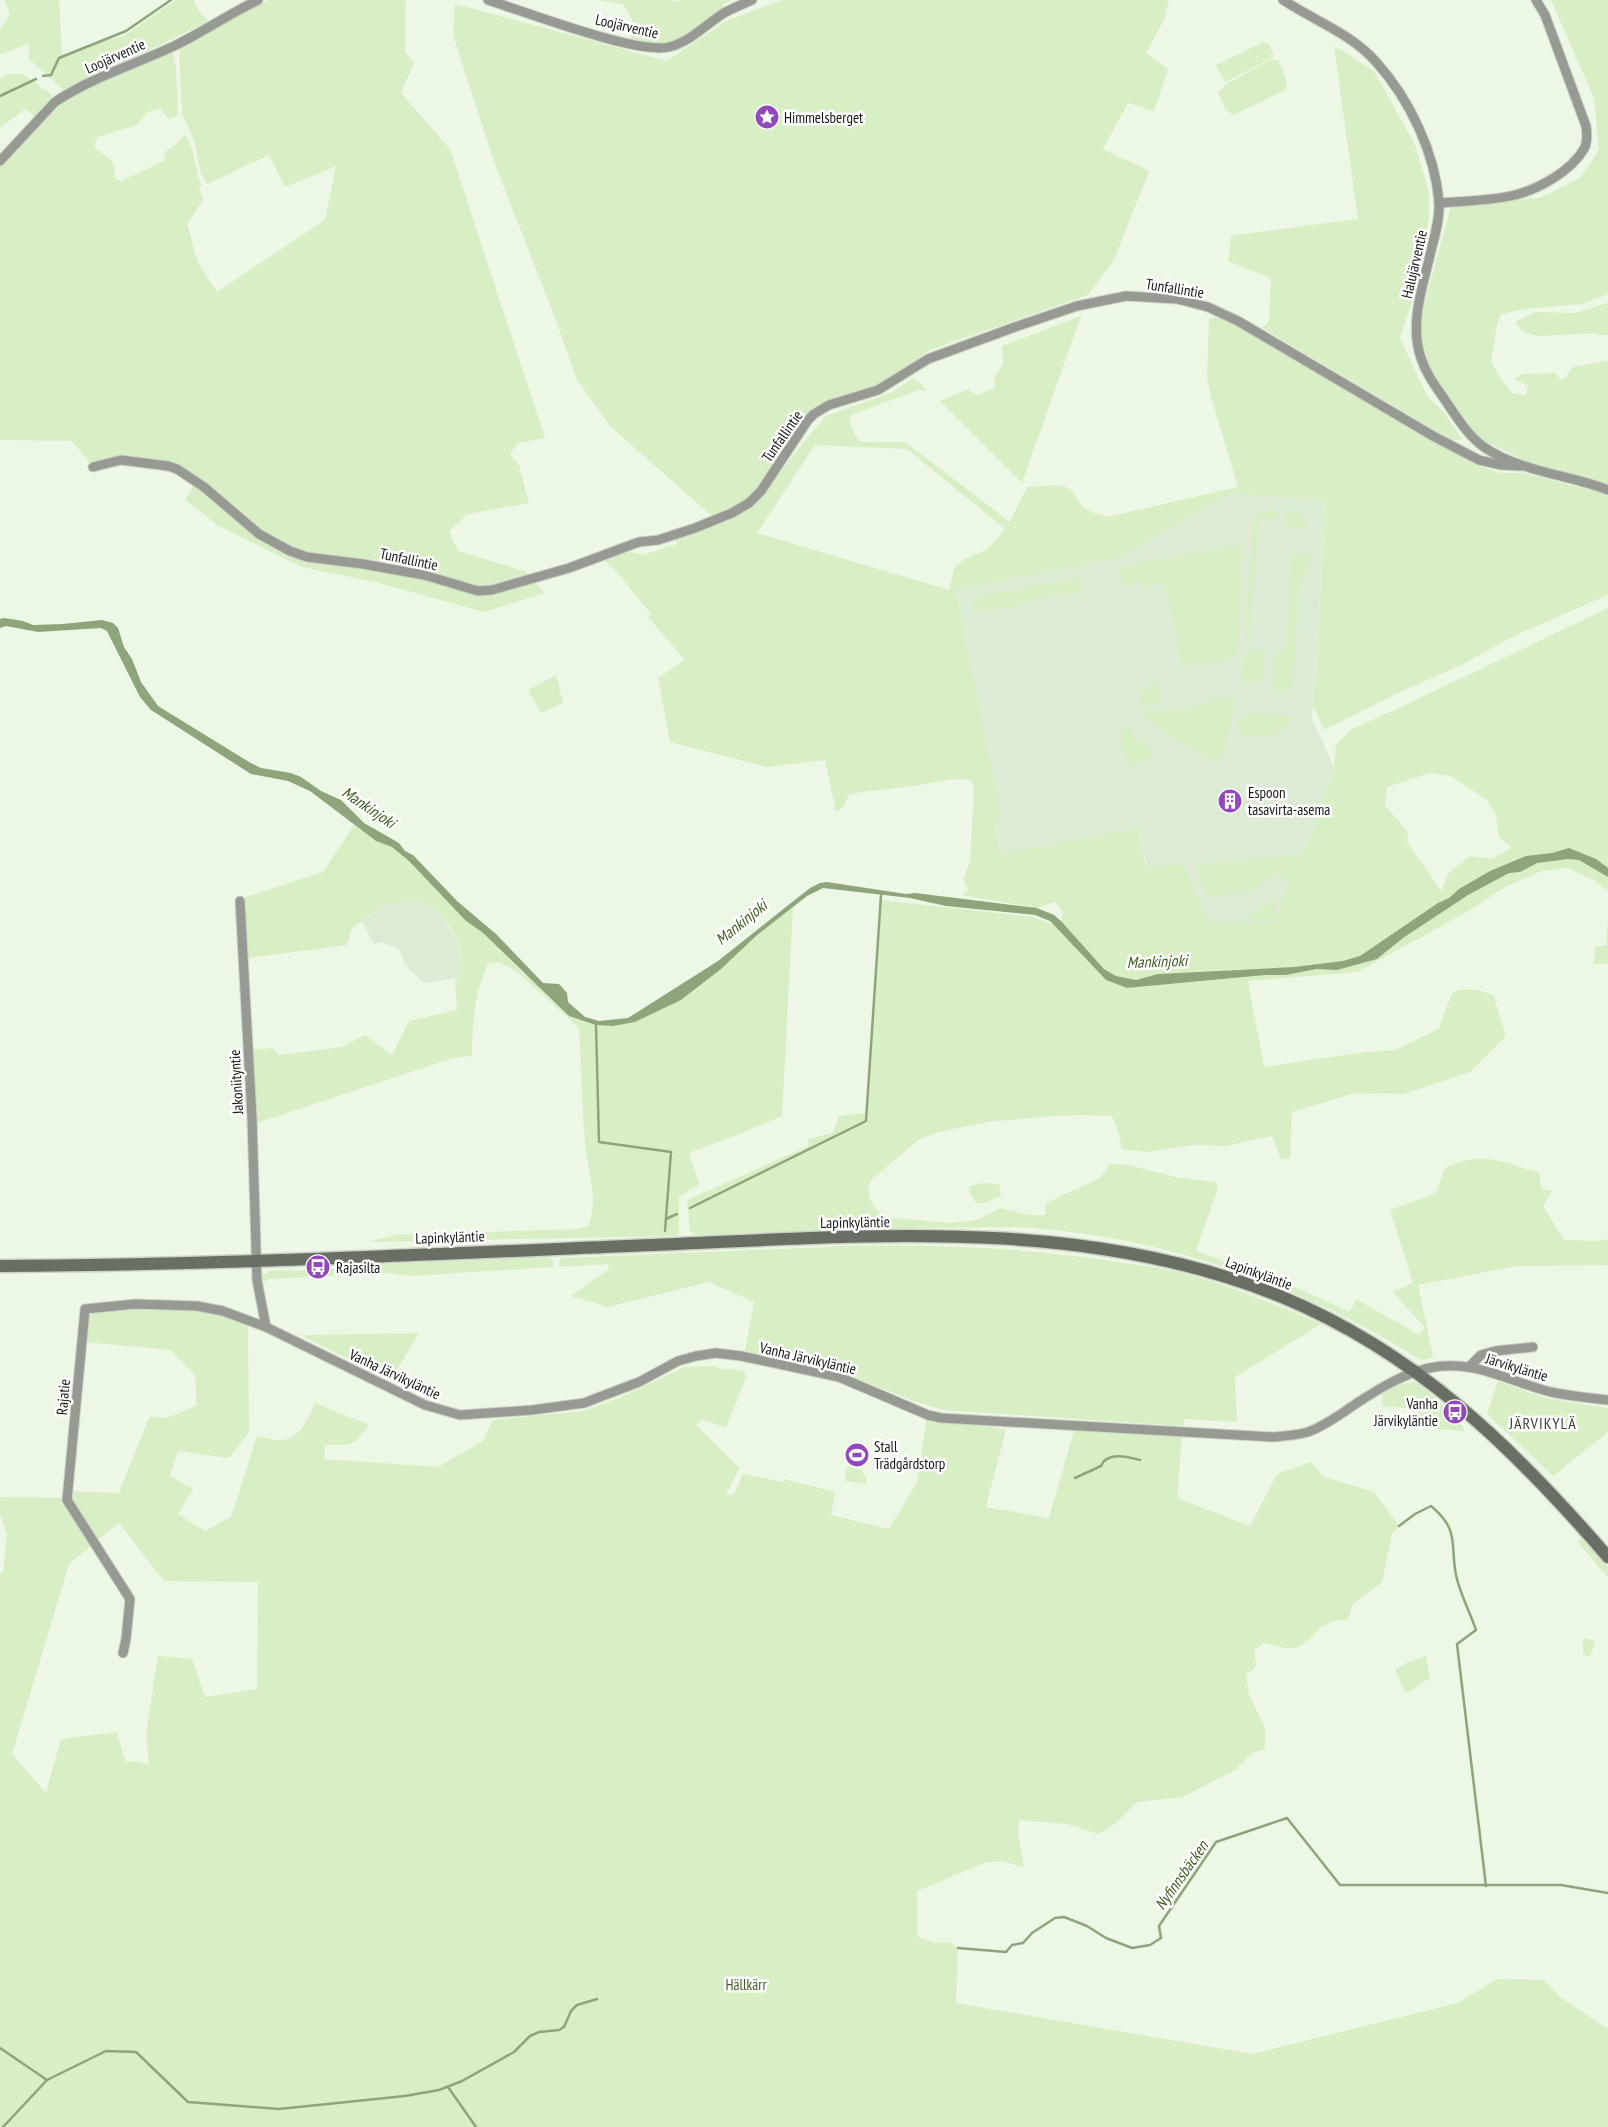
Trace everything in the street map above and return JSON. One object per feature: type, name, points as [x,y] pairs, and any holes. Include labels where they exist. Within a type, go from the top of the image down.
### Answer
[{"type":"main road","name":"Lapinkyläntie","points":[[0,1266],[127,1266],[256,1262],[879,1237],[984,1238],[1042,1242],[1099,1248],[1146,1256],[1230,1278],[1280,1297],[1359,1334],[1417,1372],[1478,1421],[1531,1471],[1608,1556]]},
{"type":"street","name":"Loojärventie","points":[[0,161],[55,102],[63,96],[106,74],[173,47],[258,0]]},
{"type":"street","name":"Loojärventie","points":[[488,0],[603,37],[658,49],[692,37],[724,14],[752,0]]},
{"type":"street","name":"Halujärventie","points":[[1283,0],[1357,44],[1376,61],[1391,80],[1409,110],[1433,164],[1439,202],[1435,235],[1418,305],[1416,328],[1421,360],[1434,383],[1462,425],[1481,446],[1521,466],[1608,490]]},
{"type":"street","points":[[1439,202],[1515,195],[1535,187],[1562,172],[1585,148],[1586,126],[1544,15],[1536,0]]},
{"type":"street","name":"Tunfallintie","points":[[94,467],[121,460],[176,468],[204,487],[259,534],[290,551],[307,557],[363,564],[424,575],[478,591],[492,590],[569,568],[630,545],[658,540],[732,513],[749,503],[761,491],[808,420],[829,405],[878,390],[928,359],[970,343],[1077,306],[1126,296],[1177,299],[1208,307],[1238,321],[1425,431],[1479,460],[1501,465],[1521,466]]},
{"type":"street","name":"Jakoniityntie","points":[[240,901],[252,1118],[256,1262]]},
{"type":"street","points":[[256,1262],[258,1288],[266,1327]]},
{"type":"street","name":"Rajatie","points":[[122,1653],[128,1625],[130,1599],[67,1500],[85,1309],[135,1304],[197,1306],[223,1311],[266,1327]]},
{"type":"street","name":"Vanha Järvikyläntie","points":[[266,1327],[425,1404],[460,1415],[532,1410],[584,1403],[639,1382],[688,1358],[722,1353],[839,1377],[928,1415],[941,1418],[1274,1437],[1309,1431],[1337,1417],[1391,1382],[1417,1372]]},
{"type":"street","points":[[1469,1367],[1481,1355],[1495,1351],[1533,1347]]},
{"type":"street","name":"Järvikyläntie","points":[[1417,1372],[1440,1366],[1469,1367],[1487,1370],[1550,1392],[1608,1400]]},
{"type":"shaded area","points":[[1230,493],[1326,500],[1312,719],[1334,767],[1309,843],[1296,855],[1275,924],[1158,923],[1139,829],[1001,855],[995,823],[1000,814],[956,590],[1119,558]]},
{"type":"shaded area","points":[[0,619],[23,621],[33,625],[102,620],[113,623],[118,628],[124,647],[132,659],[141,682],[158,706],[249,762],[261,768],[291,773],[301,777],[321,791],[341,800],[364,823],[399,843],[405,851],[413,855],[457,901],[496,934],[543,983],[559,984],[567,993],[568,1002],[585,1017],[599,1021],[628,1018],[718,961],[810,888],[827,882],[906,894],[915,893],[1037,908],[1054,915],[1061,921],[1104,969],[1116,976],[1136,980],[1158,974],[1294,967],[1343,961],[1360,956],[1438,903],[1449,898],[1459,889],[1490,871],[1526,856],[1552,853],[1569,848],[1596,859],[1608,868],[1608,877],[1579,860],[1568,859],[1537,863],[1520,872],[1509,873],[1468,895],[1403,938],[1377,959],[1337,970],[1316,969],[1286,975],[1265,975],[1127,988],[1106,980],[1050,921],[1035,915],[946,906],[910,898],[823,888],[807,896],[756,936],[721,969],[681,1000],[635,1022],[613,1026],[596,1025],[569,1016],[482,932],[466,921],[409,861],[392,847],[376,841],[310,791],[288,781],[251,774],[151,710],[140,697],[107,631],[101,628],[38,632],[6,626],[0,628]]},
{"type":"shaded area","points":[[423,900],[441,914],[457,941],[464,968],[460,978],[424,983],[405,965],[399,949],[381,942],[374,945],[362,921],[386,904]]},
{"type":"green space","points":[[5,0],[59,0],[62,54],[73,53],[100,42],[124,36],[176,0],[193,0],[200,13],[209,21],[65,91],[29,59],[29,44],[0,54],[0,30],[10,14]]},
{"type":"green space","points":[[268,0],[406,0],[405,52],[414,63],[401,93],[450,149],[545,438],[518,443],[510,454],[519,465],[529,503],[468,514],[449,531],[458,551],[524,571],[545,593],[484,612],[375,582],[302,567],[220,527],[185,500],[195,483],[173,467],[121,460],[93,467],[72,441],[0,440],[0,166],[65,100],[99,81],[172,51],[176,68],[178,114],[169,120],[160,108],[148,112],[136,125],[98,137],[95,142],[95,148],[111,160],[115,167],[114,178],[121,181],[164,161],[166,151],[185,135],[189,141],[202,186],[199,188],[203,200],[187,224],[198,263],[217,292],[325,220],[336,166],[285,187],[269,155],[207,184],[201,174],[194,140],[182,113],[179,47]]},
{"type":"green space","points":[[596,0],[670,0],[677,2],[680,0],[733,0],[723,4],[724,9],[684,37],[658,45],[631,40],[632,19],[623,4]]},
{"type":"green space","points":[[782,0],[1169,0],[1164,20],[1146,53],[1168,69],[1154,111],[1128,103],[1103,149],[1149,171],[1114,260],[1088,295],[930,350],[875,387],[823,405],[803,415],[757,493],[730,510],[713,517],[610,426],[576,378],[554,315],[493,159],[453,35],[455,4],[667,61],[726,21]]},
{"type":"green space","points":[[1551,0],[1608,0],[1608,294],[1583,304],[1525,309],[1501,314],[1496,330],[1491,361],[1499,376],[1512,393],[1526,396],[1528,386],[1514,379],[1522,374],[1555,373],[1561,380],[1565,378],[1573,367],[1608,361],[1608,484],[1523,460],[1479,438],[1441,386],[1428,363],[1423,349],[1420,319],[1452,203],[1540,198],[1580,178],[1599,150],[1594,98]]},
{"type":"green space","points":[[1263,42],[1269,44],[1274,57],[1225,82],[1216,65]]},
{"type":"green space","points":[[1334,46],[1374,71],[1415,145],[1429,192],[1429,219],[1414,295],[1400,338],[1427,396],[1444,412],[1462,440],[1451,440],[1262,328],[1269,321],[1271,278],[1228,261],[1231,237],[1236,235],[1358,219]]},
{"type":"green space","points":[[1270,60],[1278,60],[1287,81],[1286,90],[1233,115],[1225,109],[1218,92],[1225,85]]},
{"type":"green space","points":[[9,74],[23,74],[52,95],[51,100],[34,117],[25,109],[0,128],[0,78]]},
{"type":"green space","points":[[1608,303],[1608,335],[1593,333],[1539,336],[1523,332],[1515,322],[1534,312],[1575,313]]},
{"type":"green space","points":[[1081,316],[1022,483],[940,401],[968,389],[976,396],[995,388],[994,377],[1003,364],[1002,346]]},
{"type":"green space","points":[[1209,318],[1221,318],[1474,464],[1501,473],[1524,473],[1605,494],[1608,497],[1608,595],[1518,634],[1461,665],[1398,693],[1324,730],[1313,705],[1326,500],[1230,493],[1119,558],[956,590],[1001,814],[995,823],[1001,854],[1139,829],[1146,867],[1183,864],[1209,923],[1275,923],[1288,879],[1276,872],[1252,891],[1207,897],[1194,865],[1296,855],[1309,843],[1334,767],[1336,744],[1346,736],[1348,731],[1608,608],[1608,892],[1594,880],[1568,868],[1542,871],[1505,887],[1467,912],[1357,972],[1248,981],[1264,1067],[1365,1052],[1394,1050],[1439,1028],[1452,993],[1468,989],[1493,995],[1506,1036],[1470,1072],[1404,1094],[1355,1093],[1292,1112],[1290,1158],[1281,1159],[1272,1136],[1225,1146],[1195,1145],[1147,1152],[1122,1149],[1112,1116],[1077,1115],[987,1122],[939,1132],[921,1138],[872,1179],[869,1184],[870,1200],[883,1217],[950,1223],[978,1220],[1000,1208],[1029,1215],[1045,1215],[1046,1203],[1100,1178],[1110,1164],[1129,1165],[1179,1178],[1217,1182],[1217,1190],[1196,1251],[1284,1282],[1350,1312],[1356,1299],[1419,1335],[1425,1328],[1393,1292],[1413,1283],[1390,1210],[1435,1194],[1445,1168],[1458,1163],[1482,1159],[1492,1160],[1539,1173],[1542,1189],[1552,1191],[1543,1206],[1564,1240],[1597,1241],[1608,1239],[1608,1265],[1517,1266],[1418,1285],[1433,1356],[1429,1359],[1420,1360],[1377,1334],[1331,1310],[1233,1270],[1183,1254],[1081,1233],[1008,1227],[696,1235],[690,1231],[687,1200],[809,1146],[808,1139],[833,1133],[839,1116],[867,1113],[880,900],[1033,917],[1052,924],[1106,980],[1127,988],[1247,977],[1246,969],[1158,974],[1136,980],[1116,976],[1104,969],[1061,921],[1063,912],[1055,902],[1037,908],[962,895],[968,890],[963,879],[970,862],[974,790],[971,780],[949,780],[850,794],[842,808],[836,812],[825,760],[767,767],[670,742],[658,678],[685,660],[648,617],[651,614],[616,571],[605,561],[610,555],[631,552],[643,555],[677,544],[675,540],[722,522],[756,503],[826,416],[890,393],[914,378],[928,391],[919,390],[853,414],[849,420],[855,435],[861,442],[905,442],[1010,522],[1027,487],[1062,485],[1071,490],[1083,507],[1107,517],[1238,487],[1207,378]],"holes":[[[815,445],[907,449],[1005,529],[988,549],[965,559],[955,567],[949,590],[757,533]],[[1430,773],[1451,776],[1487,800],[1496,815],[1499,837],[1511,847],[1493,859],[1469,856],[1447,875],[1442,892],[1407,842],[1408,832],[1385,805],[1387,787]]]},
{"type":"green space","points":[[1270,509],[1277,512],[1278,518],[1259,518],[1249,644],[1245,641],[1253,524],[1259,514]]},
{"type":"green space","points":[[1299,511],[1305,518],[1308,528],[1284,527],[1286,512]]},
{"type":"green space","points":[[1243,545],[1237,654],[1232,658],[1182,667],[1165,582],[1141,588],[1140,583],[1122,587],[1119,567]]},
{"type":"green space","points":[[1292,555],[1311,555],[1311,560],[1299,587],[1293,683],[1289,689],[1282,693],[1271,686],[1274,655],[1285,650]]},
{"type":"green space","points":[[1080,578],[1084,593],[1048,595],[998,611],[972,611],[974,600],[980,596]]},
{"type":"green space","points":[[1248,649],[1265,651],[1263,681],[1241,685],[1245,654]]},
{"type":"green space","points":[[556,675],[563,703],[541,713],[528,690]]},
{"type":"green space","points":[[1158,681],[1162,705],[1139,706],[1139,689],[1150,692],[1148,683]]},
{"type":"green space","points":[[1215,698],[1235,699],[1225,752],[1220,761],[1216,761],[1185,746],[1167,734],[1141,712],[1190,708],[1200,706]]},
{"type":"green space","points":[[1257,713],[1294,717],[1290,723],[1279,731],[1266,735],[1245,737],[1237,731],[1236,721],[1240,717]]},
{"type":"green space","points":[[1132,726],[1133,741],[1145,740],[1153,756],[1132,766],[1126,763],[1121,739],[1123,727]]},
{"type":"green space","points":[[354,825],[376,841],[392,847],[409,861],[466,921],[482,932],[525,975],[596,1025],[613,1026],[635,1022],[681,1000],[721,969],[756,936],[793,907],[782,1116],[689,1153],[699,1185],[679,1196],[679,1234],[677,1236],[368,1242],[395,1235],[579,1229],[589,1225],[592,1214],[593,1194],[585,1141],[579,1028],[518,972],[498,962],[488,964],[483,975],[473,1020],[472,1056],[453,1058],[257,1123],[255,1119],[252,1050],[273,1048],[279,1055],[342,1047],[365,1035],[392,1055],[409,1021],[457,1010],[455,980],[460,978],[462,970],[459,945],[442,915],[423,900],[385,904],[352,928],[347,945],[240,959],[237,900],[323,872]]},
{"type":"green space","points":[[1278,896],[1273,921],[1244,920]]},
{"type":"green space","points":[[1608,919],[1608,964],[1594,964],[1595,947],[1606,945]]},
{"type":"green space","points":[[982,1183],[999,1184],[1001,1196],[984,1203],[976,1203],[969,1192],[970,1186]]},
{"type":"green space","points":[[849,1246],[950,1246],[1018,1250],[1160,1268],[1230,1288],[1321,1324],[1235,1377],[1237,1422],[1184,1419],[1183,1426],[943,1410],[917,1402],[824,1366],[745,1351],[754,1302],[709,1282],[608,1307],[571,1296],[609,1269],[608,1264],[559,1267],[560,1259],[564,1258]]},
{"type":"green space","points":[[548,1257],[553,1261],[554,1267],[409,1276],[389,1273],[268,1279],[263,1283],[262,1276],[269,1271],[276,1270],[318,1271],[357,1265]]},
{"type":"green space","name":"Hällkärr","points":[[151,1308],[199,1309],[222,1314],[248,1325],[249,1432],[229,1458],[178,1451],[170,1476],[193,1489],[178,1514],[205,1531],[231,1517],[257,1436],[272,1440],[285,1440],[291,1437],[302,1428],[315,1403],[369,1425],[351,1443],[325,1445],[324,1459],[438,1467],[483,1441],[492,1420],[583,1411],[621,1397],[684,1367],[716,1366],[719,1369],[741,1370],[745,1373],[746,1378],[726,1428],[702,1419],[696,1425],[739,1468],[726,1495],[734,1494],[743,1474],[783,1482],[784,1479],[835,1492],[831,1515],[889,1529],[917,1482],[927,1417],[941,1421],[1006,1429],[986,1507],[1049,1518],[1074,1431],[1182,1436],[1177,1498],[1250,1526],[1277,1474],[1311,1462],[1324,1477],[1374,1492],[1399,1526],[1392,1534],[1382,1582],[1352,1605],[1350,1615],[1345,1620],[1327,1624],[1301,1646],[1287,1648],[1263,1643],[1254,1651],[1256,1663],[1254,1669],[1246,1675],[1249,1695],[1265,1728],[1265,1749],[1252,1753],[1235,1770],[1183,1797],[1137,1802],[1115,1824],[1098,1834],[1067,1824],[1019,1820],[1018,1834],[1024,1867],[1001,1861],[987,1862],[917,1891],[918,1937],[934,1943],[949,1942],[958,1948],[956,2003],[1252,2054],[1458,2003],[1497,1979],[1544,1980],[1560,1997],[1608,2029],[1608,2127],[0,2127],[0,1573],[3,1573],[7,1535],[0,1514],[0,1497],[62,1498],[93,1544],[69,1564],[12,1754],[46,1793],[61,1739],[117,1732],[125,1761],[149,1764],[146,1734],[158,1656],[192,1659],[205,1697],[257,1689],[258,1582],[164,1581],[119,1523],[98,1540],[71,1499],[70,1491],[119,1493],[149,1417],[167,1418],[197,1405],[195,1375],[170,1350],[84,1342],[86,1319],[94,1311]]},
{"type":"green space","points":[[419,1333],[391,1380],[300,1335],[313,1335]]},
{"type":"green space","points":[[1498,1381],[1544,1398],[1608,1408],[1608,1432],[1553,1476],[1487,1414]]},
{"type":"green space","points":[[1414,1382],[1421,1385],[1460,1421],[1464,1431],[1439,1429],[1418,1424],[1417,1409],[1382,1406],[1383,1392],[1401,1384]]},
{"type":"green space","points":[[847,1466],[861,1470],[866,1478],[866,1484],[845,1481]]},
{"type":"green space","points":[[1583,1537],[1608,1567],[1608,1578],[1577,1541]]},
{"type":"green space","points":[[1583,1638],[1595,1641],[1590,1657],[1583,1654]]},
{"type":"green space","points":[[1426,1656],[1430,1678],[1406,1693],[1395,1670],[1408,1662]]},
{"type":"waterway","points":[[43,76],[51,75],[59,58],[126,31],[171,0]]},
{"type":"waterway","points":[[0,96],[36,79]]},
{"type":"waterway","points":[[690,1208],[866,1121],[881,895]]},
{"type":"waterway","points":[[596,1025],[599,1142],[671,1152],[665,1231]]},
{"type":"waterway","points":[[666,1219],[677,1214]]},
{"type":"waterway","points":[[1075,1478],[1101,1466],[1108,1458],[1118,1456],[1140,1460]]},
{"type":"waterway","name":"Nyfinnsbäcken","points":[[1399,1526],[1415,1514],[1431,1506],[1446,1523],[1452,1538],[1456,1575],[1476,1630],[1457,1644],[1486,1886]]},
{"type":"waterway","name":"Nyfinnsbäcken","points":[[958,1948],[1006,1952],[1012,1945],[1023,1943],[1032,1933],[1055,1918],[1064,1917],[1087,1926],[1106,1938],[1132,1948],[1150,1945],[1161,1938],[1159,1926],[1216,1842],[1287,1818],[1340,1885],[1561,1885],[1608,1893]]},
{"type":"waterway","points":[[3,2127],[47,2080],[106,2051],[136,2052],[188,2102],[279,2109],[405,2096],[439,2090],[462,2081],[514,2052],[530,2036],[539,2032],[559,2030],[564,2027],[571,2011],[577,2005],[597,1999]]},
{"type":"waterway","points":[[0,2048],[47,2080]]},
{"type":"waterway","points":[[448,2087],[476,2127]]},
{"type":"place","name":"Himmelsberget","points":[[767,117]]},
{"type":"place","name":"Espoon tasavirta-asema","points":[[1230,801]]},
{"type":"place","name":"Rajasilta","points":[[318,1267]]},
{"type":"place","name":"Vanha Järvikyläntie","points":[[1455,1412]]},
{"type":"place","name":"Stall Trädgårdstorp","points":[[857,1455]]},
{"type":"district","name":"JÄRVIKYLÄ","points":[[1543,1423]]},
{"type":"water label","name":"Mankinjoki","points":[[369,807]]},
{"type":"water label","name":"Mankinjoki","points":[[741,922]]},
{"type":"water label","name":"Mankinjoki","points":[[1157,961]]}]
